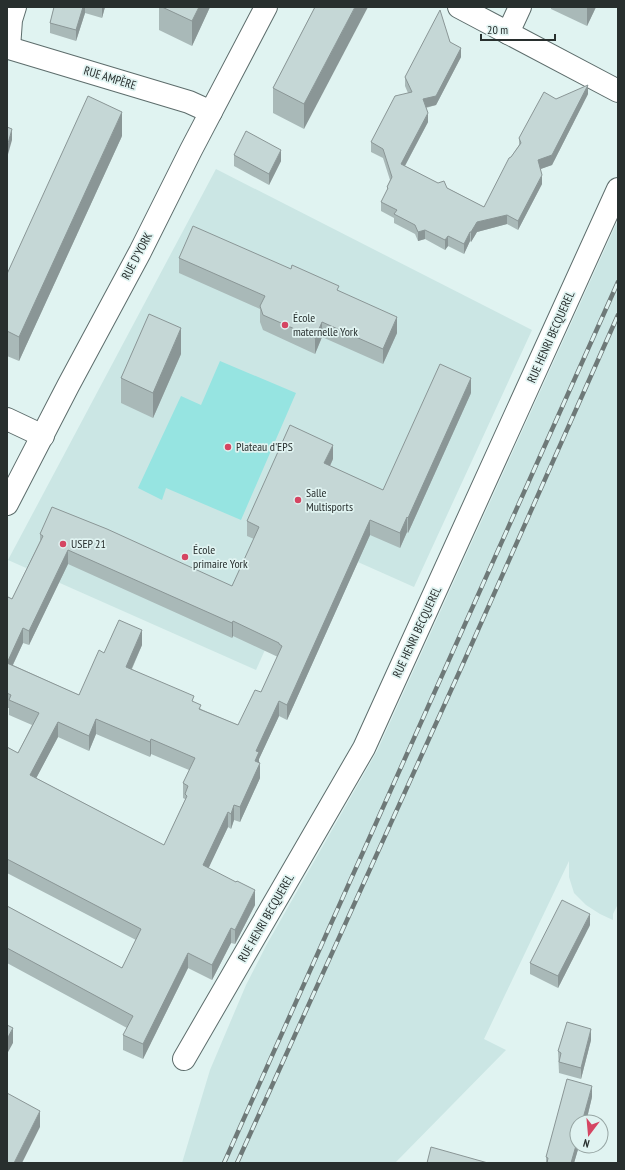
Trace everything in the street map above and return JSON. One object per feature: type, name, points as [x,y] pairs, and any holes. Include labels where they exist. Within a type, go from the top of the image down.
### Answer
[{"type":"street","points":[[8,48],[11,20],[15,7]]},
{"type":"street","name":"RUE D'YORK","points":[[7,504],[140,252],[266,7]]},
{"type":"street","points":[[459,7],[618,91]]},
{"type":"street","points":[[508,33],[520,7]]},
{"type":"street","name":"RUE AMPÈRE","points":[[8,48],[189,102],[211,112]]},
{"type":"street","name":"RUE HENRI BECQUEREL","points":[[184,1059],[364,748],[618,189]]},
{"type":"street","points":[[7,419],[42,436]]},
{"type":"shaded area","points":[[216,169],[532,330],[414,587],[313,542],[256,670],[8,560]]},
{"type":"shaded area","points":[[618,220],[618,904],[613,914],[613,920],[586,905],[574,893],[569,877],[569,861],[484,1039],[506,1050],[395,1163],[182,1163],[210,1070],[246,985],[267,944],[377,751]]},
{"type":"shaded area","name":"Plateau d'EPS","points":[[220,361],[296,393],[241,520],[166,488],[162,500],[138,488],[181,396],[201,405]]},
{"type":"building","points":[[54,7],[83,7],[76,30],[50,23]]},
{"type":"building","points":[[162,7],[199,7],[192,21]]},
{"type":"building","points":[[315,7],[355,7],[304,104],[273,88]]},
{"type":"building","points":[[440,10],[450,42],[461,48],[436,96],[423,99],[428,113],[401,164],[438,183],[444,181],[447,188],[484,207],[509,158],[521,143],[519,138],[544,92],[556,99],[588,85],[552,155],[538,160],[542,175],[518,221],[507,215],[477,222],[464,244],[448,236],[445,240],[425,230],[418,232],[415,225],[394,214],[397,210],[381,202],[392,177],[383,149],[371,142],[395,96],[412,92],[405,77]]},
{"type":"building","points":[[88,96],[122,112],[19,337],[7,331],[7,274]]},
{"type":"building","points":[[7,127],[12,129],[7,147]]},
{"type":"building","points":[[246,131],[281,150],[269,174],[234,155]]},
{"type":"building","points":[[193,226],[291,269],[292,265],[339,286],[337,290],[397,317],[383,349],[322,322],[315,338],[263,315],[260,306],[265,296],[179,258]]},
{"type":"building","points":[[149,314],[181,328],[153,393],[121,378]]},
{"type":"building","points":[[440,364],[471,378],[400,533],[370,520],[287,705],[279,701],[256,751],[259,752],[255,761],[260,763],[240,807],[234,805],[231,814],[228,812],[203,865],[255,890],[235,930],[231,928],[212,965],[188,953],[143,1044],[123,1035],[133,1016],[7,948],[7,906],[122,968],[141,929],[7,859],[7,747],[18,753],[39,713],[9,700],[11,695],[7,693],[7,663],[7,599],[8,597],[12,599],[43,536],[40,534],[52,507],[107,529],[232,586],[259,527],[247,521],[290,425],[333,445],[324,463],[383,490]],"holes":[[[68,550],[232,623],[233,621],[279,643],[282,646],[261,692],[255,690],[238,725],[199,709],[201,705],[192,701],[194,696],[126,667],[142,630],[119,620],[104,653],[99,650],[79,695],[7,663],[23,628],[29,631]],[[96,719],[150,742],[151,739],[195,758],[183,783],[188,786],[185,794],[187,796],[164,845],[30,775],[58,722],[89,736]]]},
{"type":"building","points":[[562,900],[590,914],[558,976],[530,963]]},
{"type":"building","points":[[567,1022],[591,1029],[581,1068],[559,1062],[561,1053],[558,1051]]},
{"type":"building","points":[[7,1025],[13,1028],[7,1039]]},
{"type":"building","points":[[567,1079],[592,1086],[584,1114],[569,1114],[569,1154],[574,1154],[571,1163],[547,1163],[548,1158],[546,1157]]},
{"type":"building","points":[[7,1093],[40,1111],[14,1163],[7,1163]]},
{"type":"building","points":[[431,1147],[488,1163],[427,1163]]},
{"type":"railway","points":[[224,1163],[618,282]]},
{"type":"railway","points":[[237,1163],[462,666],[618,315]]},
{"type":"place","name":"École maternelle York","points":[[285,325]]},
{"type":"place","name":"Plateau d'EPS","points":[[228,447]]},
{"type":"place","name":"Salle Multisports","points":[[298,500]]},
{"type":"place","name":"USEP 21","points":[[63,544]]},
{"type":"place","name":"École primaire York","points":[[185,557]]}]
